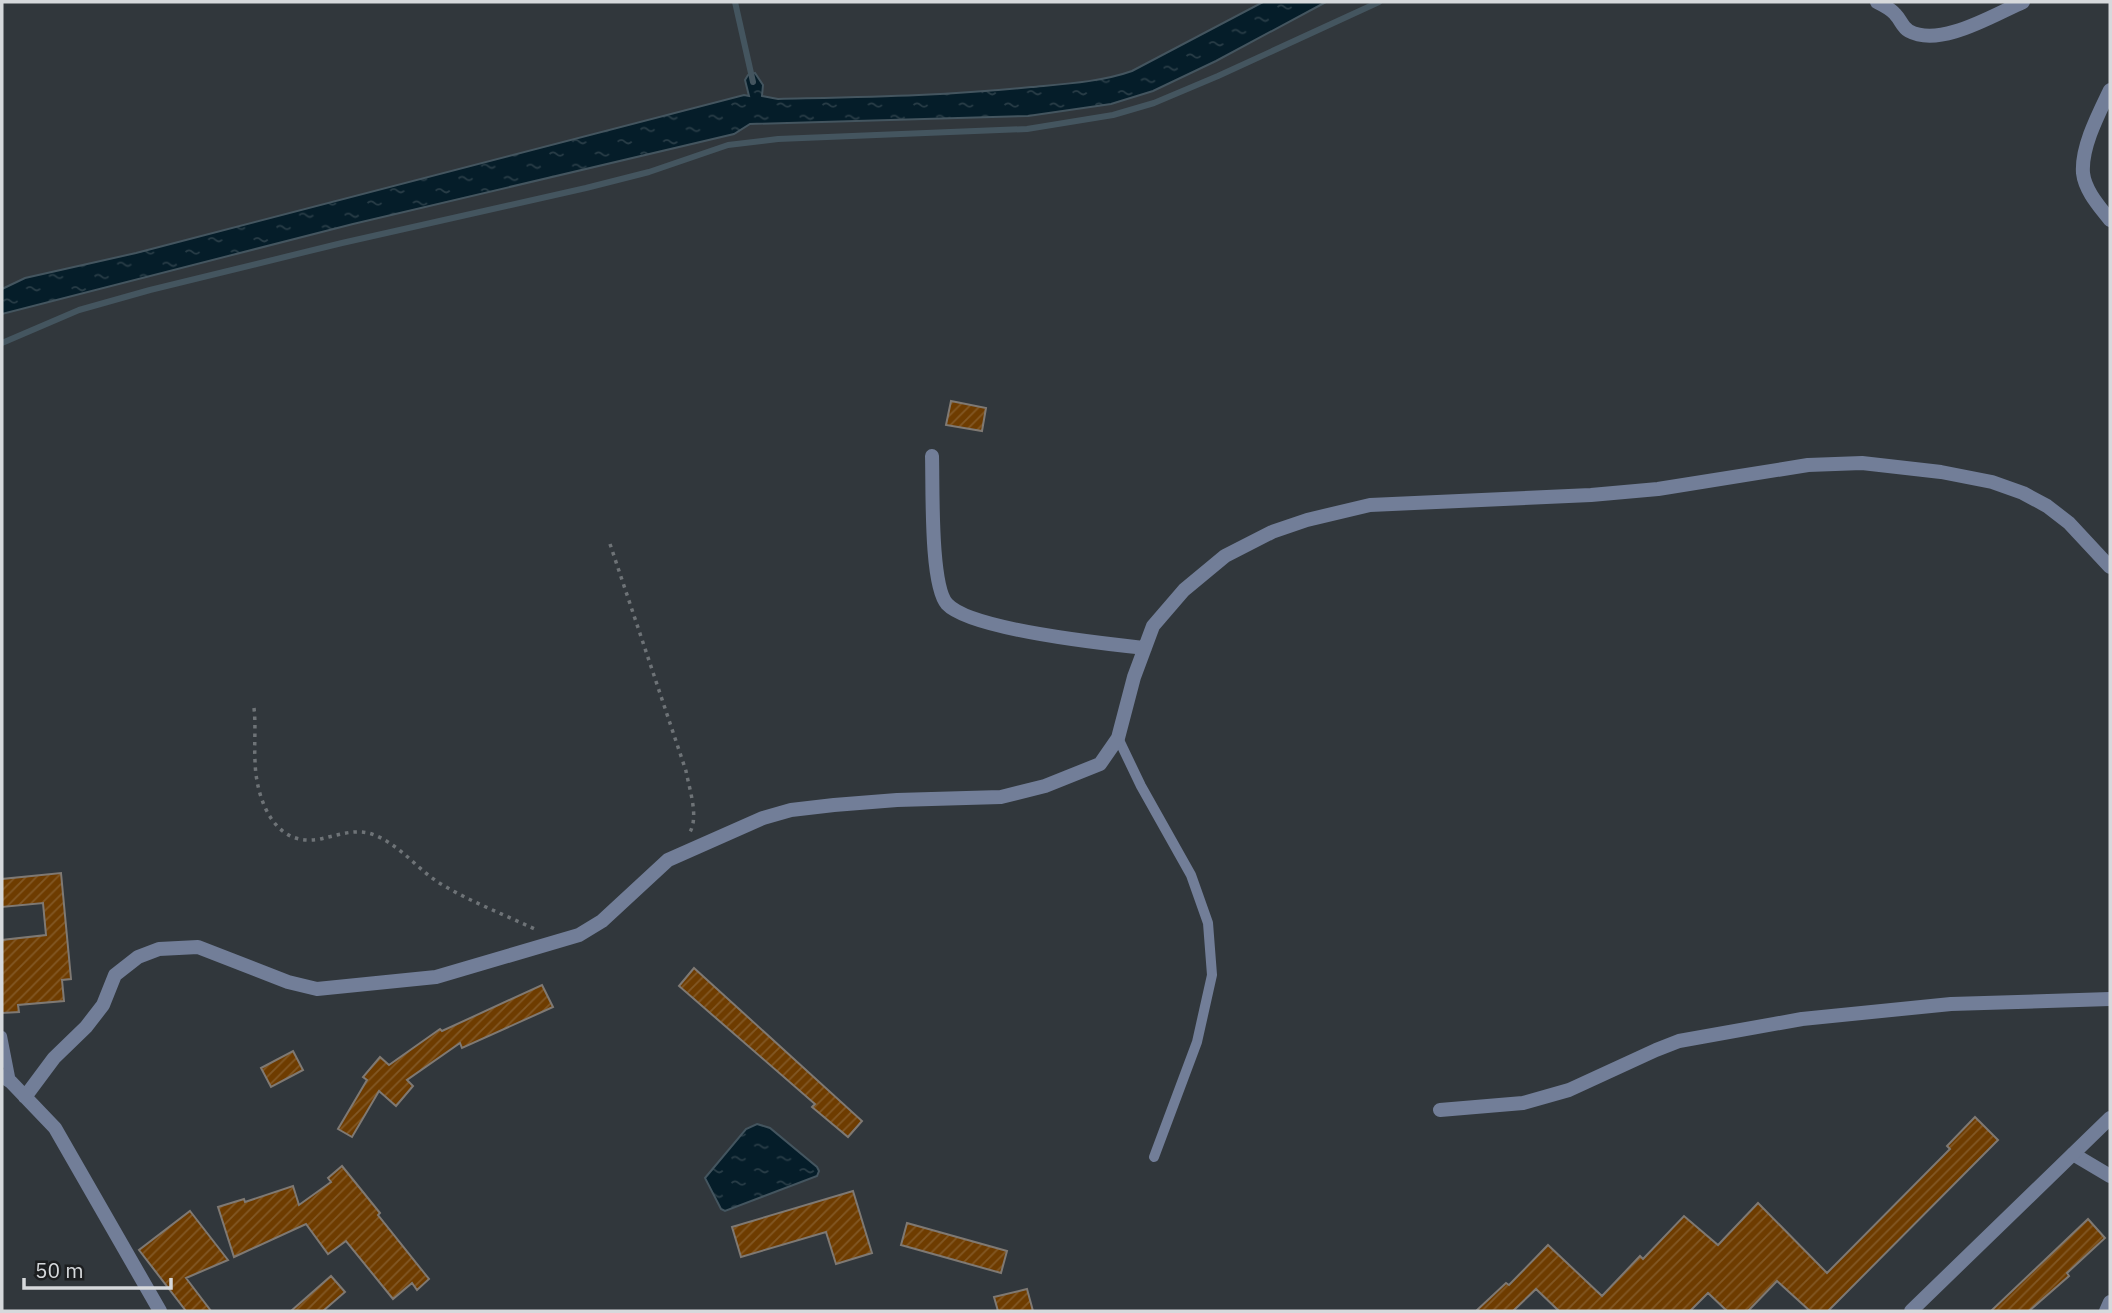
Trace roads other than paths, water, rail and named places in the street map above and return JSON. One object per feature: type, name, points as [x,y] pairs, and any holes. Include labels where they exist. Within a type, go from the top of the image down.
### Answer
[{"type":"street","points":[[1877,2],[1894,13],[1906,29],[1921,37],[1934,37],[1959,30],[2023,2]]},
{"type":"street","points":[[2110,90],[2088,143],[2083,173],[2091,196],[2110,220]]},
{"type":"street","points":[[932,456],[937,581],[947,604],[970,618],[1064,639],[1145,648]]},
{"type":"street","points":[[25,1097],[54,1058],[86,1027],[103,1005],[115,975],[138,957],[159,949],[198,947],[288,982],[317,989],[436,977],[579,935],[602,921],[668,860],[763,818],[791,810],[897,800],[1001,797],[1045,786],[1100,764],[1118,738],[1134,677],[1153,626],[1184,590],[1225,556],[1272,532],[1307,520],[1370,505],[1591,495],[1658,489],[1808,465],[1862,463],[1941,472],[1992,482],[2023,494],[2047,506],[2069,523],[2110,567]]},
{"type":"street","points":[[1440,1110],[1523,1103],[1569,1090],[1679,1041],[1802,1018],[1951,1004],[2110,999]]},
{"type":"street","points":[[6,1079],[55,1128],[160,1311]]},
{"type":"street","points":[[1911,1311],[2110,1118]]},
{"type":"street","points":[[2073,1154],[2110,1176]]},
{"type":"street","points":[[2106,1311],[2110,1302]]},
{"type":"lane","points":[[1118,738],[1141,786],[1191,875],[1208,923],[1212,975],[1200,1029],[1154,1157]]},
{"type":"lane","points":[[2,1036],[6,1079]]},
{"type":"water","points":[[1263,2],[1326,2],[1216,61],[1153,91],[1111,104],[1028,116],[750,124],[734,134],[353,224],[2,314],[2,289],[25,278],[136,253],[744,95],[749,96],[745,80],[748,75],[755,73],[763,85],[762,96],[778,99],[936,94],[1082,82],[1132,71]]},
{"type":"water","points":[[757,1124],[770,1128],[819,1171],[817,1176],[725,1211],[721,1209],[705,1178],[746,1129]]},
{"type":"waterway","points":[[735,2],[753,82]]},
{"type":"waterway","points":[[2,343],[79,310],[150,290],[586,188],[649,172],[728,145],[778,139],[1027,129],[1113,115],[1154,103],[1218,76],[1379,2]]}]
